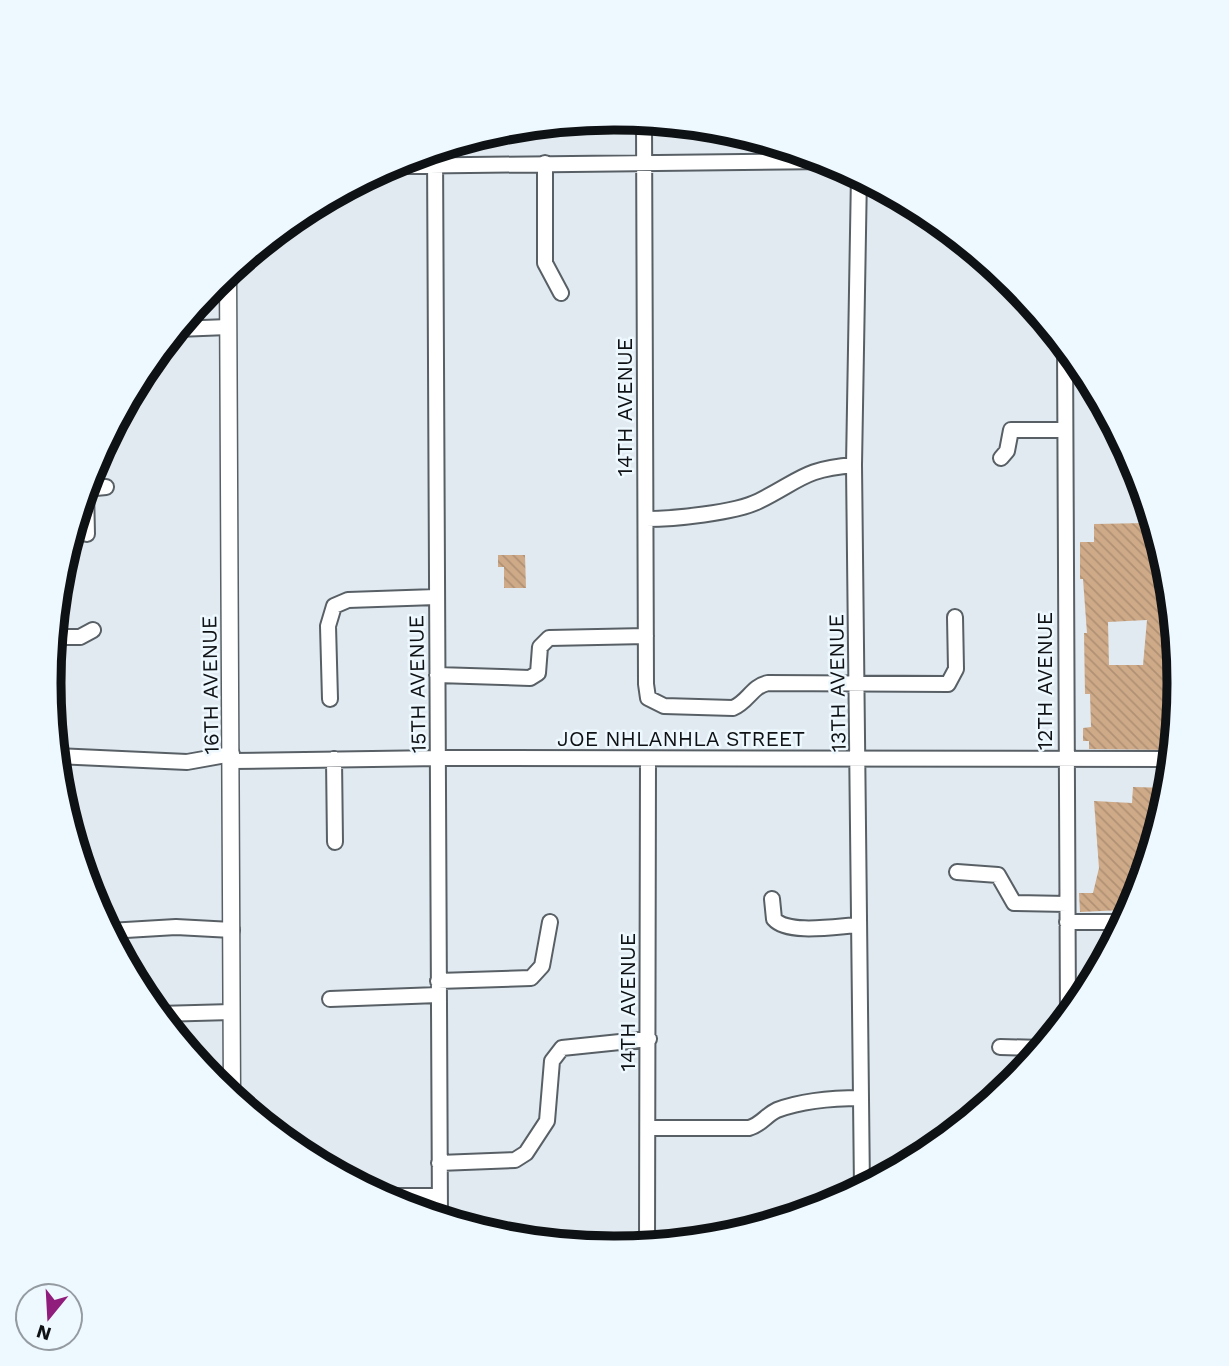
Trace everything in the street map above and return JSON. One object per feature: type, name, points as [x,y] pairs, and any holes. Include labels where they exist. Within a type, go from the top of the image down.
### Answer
[{"type":"street","name":"14TH AVENUE","points":[[643,131],[647,693],[651,701],[660,705],[733,708],[762,684],[857,685]]},
{"type":"street","name":"15TH AVENUE","points":[[435,160],[436,597],[440,758],[440,1208]]},
{"type":"street","points":[[419,166],[796,160]]},
{"type":"street","points":[[545,163],[545,263],[561,293]]},
{"type":"street","name":"13TH AVENUE","points":[[859,187],[855,465],[862,1177]]},
{"type":"street","name":"16TH AVENUE","points":[[228,287],[232,1082]]},
{"type":"street","points":[[190,328],[228,327]]},
{"type":"street","name":"12TH AVENUE","points":[[1065,362],[1068,1000]]},
{"type":"street","points":[[1001,458],[1007,451],[1011,430],[1064,430]]},
{"type":"street","points":[[646,519],[684,517],[750,504],[814,470],[855,465]]},
{"type":"street","points":[[97,488],[106,487]]},
{"type":"street","points":[[87,519],[87,534]]},
{"type":"street","points":[[330,699],[328,626],[334,606],[348,600],[436,597]]},
{"type":"street","points":[[857,685],[948,684],[956,669],[955,617]]},
{"type":"street","points":[[63,637],[80,637],[93,630]]},
{"type":"street","points":[[437,675],[530,678],[538,673],[540,647],[549,638],[646,636]]},
{"type":"street","name":"JOE NHLANHLA STREET","points":[[66,756],[187,762],[232,758],[1162,759]]},
{"type":"street","points":[[334,759],[335,842]]},
{"type":"street","name":"14TH AVENUE","points":[[647,1235],[648,760]]},
{"type":"street","points":[[957,872],[998,875],[1014,903],[1067,904]]},
{"type":"street","points":[[772,899],[774,919],[782,925],[798,928],[859,925]]},
{"type":"street","points":[[330,999],[531,978],[542,965],[551,922]]},
{"type":"street","points":[[1067,922],[1114,922]]},
{"type":"street","points":[[119,931],[176,928],[232,930]]},
{"type":"street","points":[[171,1014],[232,1012]]},
{"type":"street","points":[[439,1163],[515,1160],[526,1153],[547,1121],[552,1061],[562,1048],[649,1039]]},
{"type":"street","points":[[1000,1047],[1030,1048]]},
{"type":"street","points":[[648,1128],[749,1128],[757,1126],[771,1113],[804,1103],[861,1098]]},
{"type":"street","points":[[408,1196],[440,1196]]},
{"type":"building","points":[[1144,523],[1157,575],[1166,642],[1168,691],[1164,750],[1089,749],[1089,741],[1083,741],[1083,728],[1091,727],[1090,694],[1085,694],[1084,633],[1087,633],[1083,579],[1080,579],[1080,542],[1094,542],[1094,524]],"holes":[[[1147,620],[1143,665],[1109,665],[1108,622]]]},
{"type":"building","points":[[498,555],[525,555],[526,588],[504,588],[504,567],[498,567]]},
{"type":"building","points":[[1133,787],[1158,788],[1149,826],[1136,866],[1130,867],[1132,877],[1126,891],[1123,891],[1119,910],[1080,912],[1079,893],[1093,893],[1099,868],[1094,801],[1132,803]]}]
